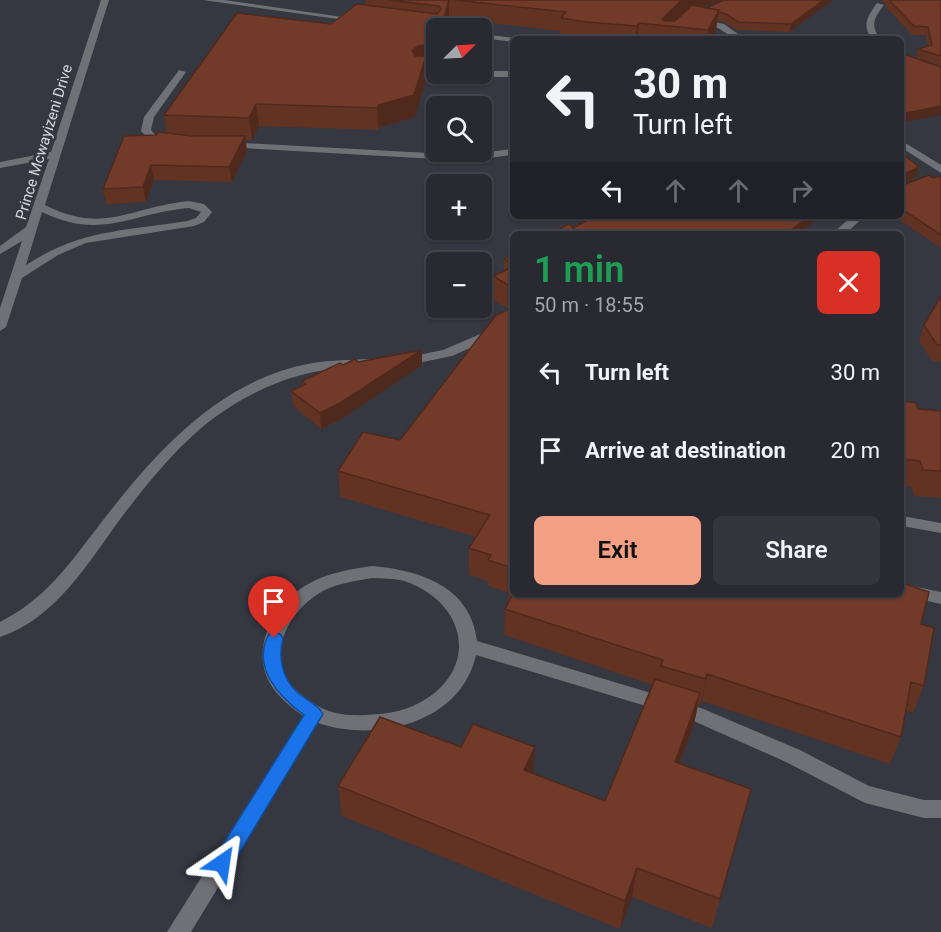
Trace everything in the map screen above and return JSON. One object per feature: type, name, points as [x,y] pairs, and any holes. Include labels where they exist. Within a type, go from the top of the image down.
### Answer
[{"type":"street","name":"Prince Mcwayizeni Drive","points":[[0,327],[105,0]]},
{"type":"street","points":[[207,0],[368,21]]},
{"type":"street","points":[[873,36],[870,32],[870,18],[879,5]]},
{"type":"street","points":[[702,12],[688,18],[721,26],[736,36]]},
{"type":"street","points":[[492,37],[510,40]]},
{"type":"street","points":[[173,143],[155,140],[146,131],[149,117],[182,72]]},
{"type":"street","points":[[419,72],[426,72]]},
{"type":"street","points":[[492,74],[510,74]]},
{"type":"street","points":[[213,144],[378,155],[447,157],[510,153]]},
{"type":"street","points":[[904,146],[938,173]]},
{"type":"street","points":[[0,165],[57,154]]},
{"type":"street","points":[[18,275],[50,254],[69,245],[125,232],[190,224],[200,220],[207,213],[200,206],[180,204],[121,220],[81,223],[63,219],[40,207]]},
{"type":"street","points":[[842,231],[856,219]]},
{"type":"street","points":[[0,251],[33,228]]},
{"type":"street","points":[[0,630],[25,618],[51,596],[161,457],[189,429],[210,413],[258,386],[292,371],[337,363],[387,364],[447,353],[510,325]]},
{"type":"street","points":[[904,521],[941,528]]},
{"type":"street","points":[[372,572],[402,575],[429,584],[451,600],[465,622],[469,646],[462,672],[444,696],[416,713],[382,723],[346,723],[314,714],[290,696],[275,675],[271,650],[278,626],[293,604],[315,588],[343,576],[372,572]]},
{"type":"street","points":[[904,590],[941,598]]},
{"type":"street","points":[[469,646],[694,713],[793,756],[865,794],[924,809],[941,808]]},
{"type":"street","points":[[178,932],[314,714]]},
{"type":"building","points":[[388,0],[449,0],[444,18],[426,18],[426,45],[418,46],[412,51],[415,56],[426,56],[414,95],[379,105],[377,108],[256,104],[249,118],[164,115],[237,13],[331,24],[357,4],[437,14],[441,9],[439,6]]},
{"type":"building","points":[[455,0],[682,0],[662,19],[664,21],[675,21],[692,5],[719,10],[708,30],[639,23],[637,26],[586,22],[561,18],[566,12]]},
{"type":"building","points":[[724,0],[824,0],[791,24],[738,22],[718,12],[719,10],[706,8]]},
{"type":"building","points":[[889,0],[941,0],[941,56],[918,49],[932,45],[928,27],[914,26]]},
{"type":"building","points":[[904,54],[941,67],[941,106],[904,112]]},
{"type":"building","points":[[158,132],[192,136],[245,136],[229,167],[151,165],[143,187],[103,189],[124,136],[156,135]]},
{"type":"building","points":[[907,157],[919,167],[904,174],[904,158]]},
{"type":"building","points":[[929,175],[932,178],[941,176],[941,235],[904,210],[904,185]]},
{"type":"building","points":[[590,219],[806,219],[789,231],[576,231],[573,228]]},
{"type":"building","points":[[569,224],[577,231],[556,231]]},
{"type":"building","points":[[510,268],[510,286],[493,276]]},
{"type":"building","points":[[941,296],[941,345],[937,345],[924,325]]},
{"type":"building","points":[[510,309],[510,567],[488,560],[491,555],[469,548],[490,515],[338,471],[363,432],[400,440],[496,315]]},
{"type":"building","points":[[422,350],[340,403],[320,413],[291,391],[306,384],[302,381],[340,363],[343,365],[355,359],[358,362]]},
{"type":"building","points":[[904,401],[916,403],[918,409],[941,411],[941,471],[923,470],[920,461],[904,459]]},
{"type":"building","points":[[904,584],[929,592],[921,624],[934,628],[924,686],[911,682],[901,737],[707,674],[706,679],[661,666],[663,660],[505,609],[511,597],[904,597]]},
{"type":"building","points":[[655,679],[700,693],[675,762],[751,789],[720,899],[637,868],[625,901],[338,786],[380,717],[461,747],[473,724],[535,747],[524,770],[605,801]]},
{"type":"route","points":[[222,863],[314,714],[290,696],[275,675],[271,650],[274,638]]}]
